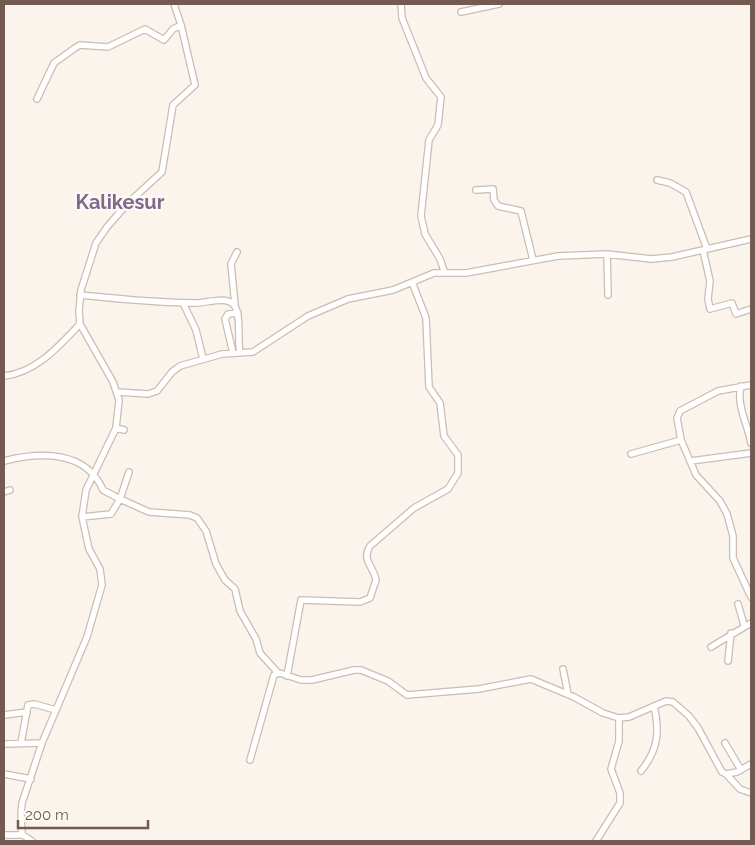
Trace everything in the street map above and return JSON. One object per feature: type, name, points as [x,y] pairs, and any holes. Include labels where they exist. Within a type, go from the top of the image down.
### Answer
[{"type":"street","points":[[22,835],[21,808],[32,779],[42,743],[87,637],[102,586],[102,576],[90,550],[82,516],[86,490],[116,428],[119,413],[117,392],[98,352],[80,324],[80,295],[96,244],[107,227],[128,203],[162,172],[174,105],[195,85],[182,25],[174,4]]},
{"type":"street","points":[[401,4],[402,18],[426,78],[441,97],[438,125],[429,140],[422,216],[425,234],[440,258],[444,271]]},
{"type":"street","points":[[461,12],[480,6],[500,4]]},
{"type":"street","points":[[37,99],[54,63],[80,45],[108,47],[147,29],[164,40],[173,29],[182,25]]},
{"type":"street","points":[[657,180],[670,183],[686,192],[705,250],[710,281],[708,299],[710,309],[732,303],[736,314],[751,309]]},
{"type":"street","points":[[476,190],[493,189],[494,200],[498,206],[521,211],[533,260]]},
{"type":"street","points":[[117,392],[142,394],[157,392],[172,372],[180,366],[204,359],[256,350],[308,316],[348,299],[393,290],[434,273],[444,271],[466,273],[533,260],[607,254],[651,259],[705,250],[751,239]]},
{"type":"street","points":[[237,252],[232,264],[235,305],[238,313],[240,353]]},
{"type":"street","points":[[607,254],[608,295]]},
{"type":"street","points":[[287,676],[302,600],[360,602],[370,598],[376,580],[367,560],[366,554],[370,546],[414,508],[448,489],[458,473],[458,455],[444,436],[440,403],[428,387],[426,318],[412,282]]},
{"type":"street","points":[[80,295],[183,303],[225,300],[235,305]]},
{"type":"street","points":[[183,303],[196,330],[204,359]]},
{"type":"street","points":[[233,353],[225,319],[228,314],[238,313]]},
{"type":"street","points":[[4,376],[21,373],[46,358],[80,324]]},
{"type":"street","points":[[751,385],[718,391],[680,411],[677,418],[681,440],[696,475],[720,501],[727,514],[733,536],[733,558],[751,597]]},
{"type":"street","points":[[741,386],[739,393],[742,412],[751,443]]},
{"type":"street","points":[[116,428],[124,430]]},
{"type":"street","points":[[631,454],[681,440]]},
{"type":"street","points":[[691,461],[751,453]]},
{"type":"street","points":[[4,461],[22,456],[62,456],[94,474],[99,479],[103,490],[120,500],[148,512],[190,515],[197,518],[206,531],[216,564],[225,580],[235,589],[240,611],[256,639],[260,652],[278,673],[312,680],[354,670],[362,670],[388,681],[404,694],[410,695],[479,689],[531,679],[568,694],[603,714],[619,718],[629,717],[669,701],[682,708],[698,728],[718,766],[740,789],[751,793]]},
{"type":"street","points":[[82,516],[111,514],[120,500],[129,472]]},
{"type":"street","points":[[738,604],[744,625]]},
{"type":"street","points":[[711,647],[744,625],[751,623]]},
{"type":"street","points":[[728,661],[731,633]]},
{"type":"street","points":[[563,669],[568,694]]},
{"type":"street","points":[[250,760],[269,685],[274,675],[278,673]]},
{"type":"street","points":[[21,743],[27,706],[33,704],[56,710]]},
{"type":"street","points":[[641,771],[650,759],[657,742],[658,729],[654,706]]},
{"type":"street","points":[[4,715],[26,712]]},
{"type":"street","points":[[596,841],[620,802],[620,793],[611,768],[620,741],[619,718]]},
{"type":"street","points":[[4,744],[42,743]]},
{"type":"street","points":[[725,743],[741,770]]},
{"type":"street","points":[[726,774],[741,770],[751,764]]},
{"type":"street","points":[[4,774],[32,779]]},
{"type":"street","points":[[4,835],[22,835],[30,838],[32,841]]},
{"type":"district","name":"Kalikesur","points":[[120,202]]}]
